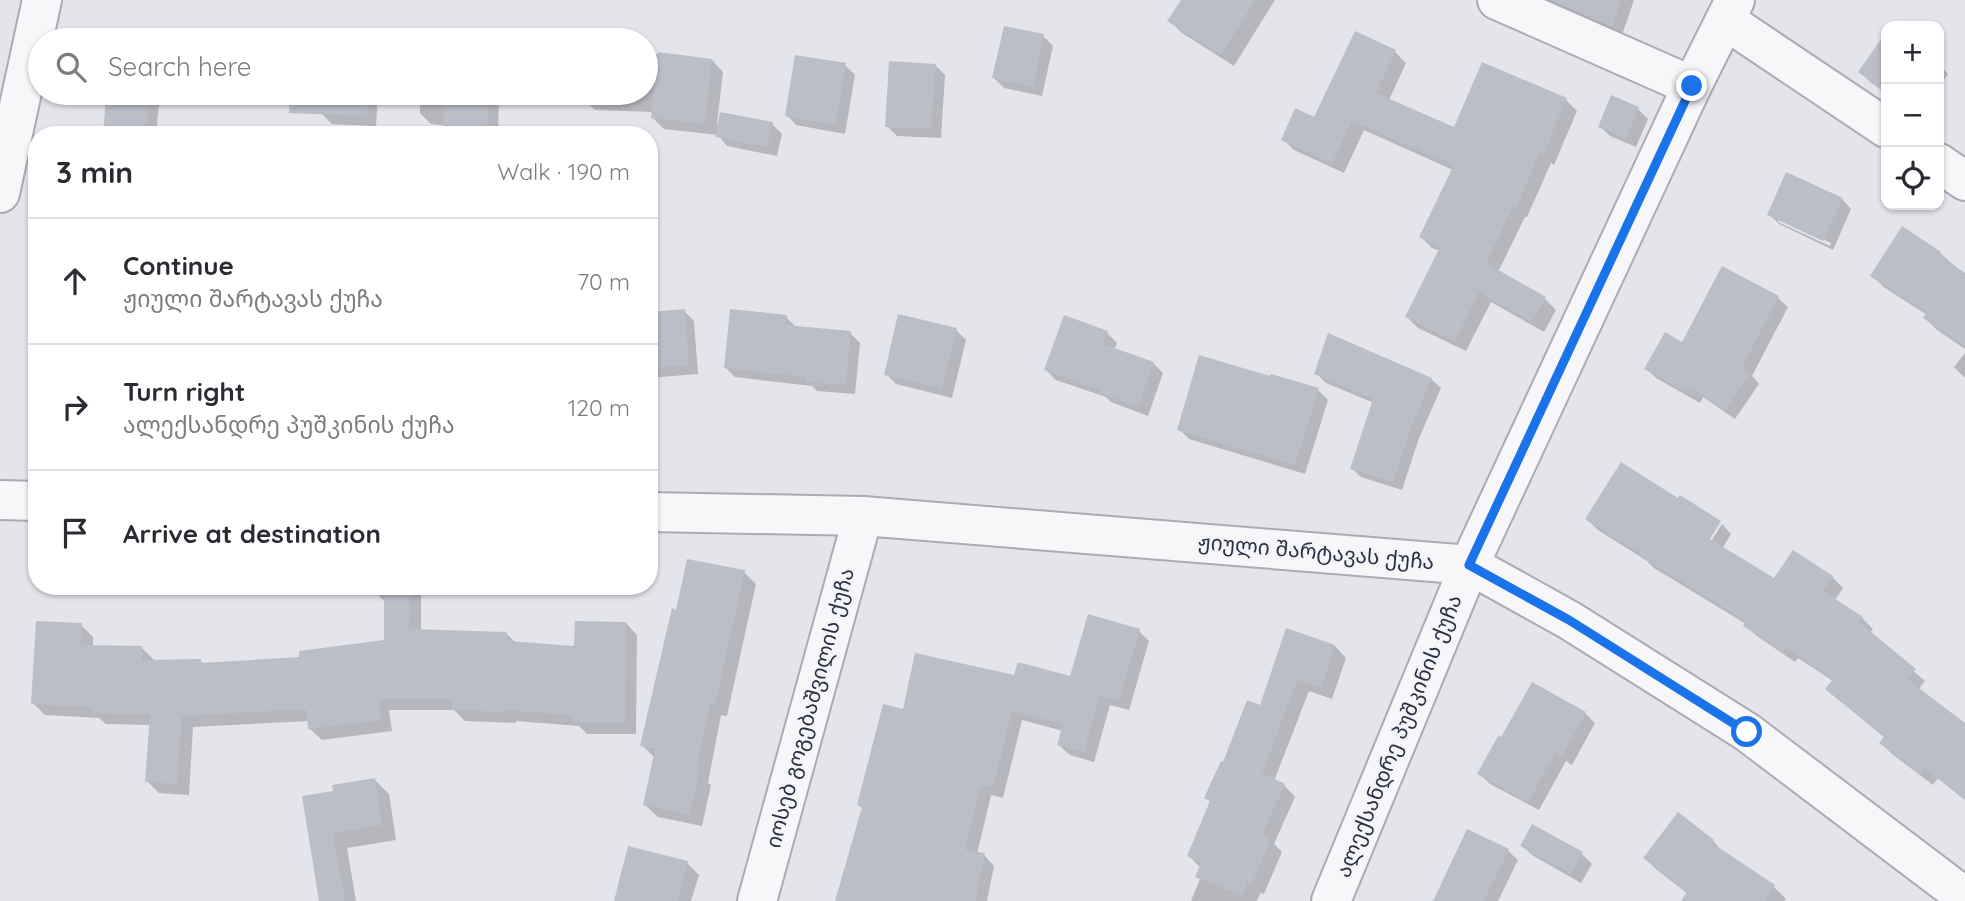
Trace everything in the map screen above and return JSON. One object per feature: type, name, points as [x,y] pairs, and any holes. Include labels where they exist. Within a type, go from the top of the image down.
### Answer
[{"type":"street","points":[[36,28],[42,0]]},
{"type":"street","points":[[1497,0],[1692,86]]},
{"type":"street","points":[[1730,10],[1881,124]]},
{"type":"street","name":"ალექსანდრე პუშკინის ქუჩა","points":[[1331,901],[1469,565],[1730,10]]},
{"type":"street","points":[[0,193],[28,64]]},
{"type":"street","points":[[1944,166],[1965,181]]},
{"type":"street","points":[[0,500],[28,500]]},
{"type":"street","name":"ჟიული შარტავას ქუჩა","points":[[658,512],[863,516],[1469,565],[1569,620],[1747,732],[1965,897]]},
{"type":"street","name":"იოსებ გოგებაშვილის ქუჩა","points":[[757,901],[863,516]]},
{"type":"building","points":[[1181,0],[1255,0],[1221,55],[1167,21]]},
{"type":"building","points":[[1551,0],[1621,0],[1612,27]]},
{"type":"building","points":[[1004,26],[1044,34],[1033,87],[992,78]]},
{"type":"building","points":[[1355,31],[1396,50],[1376,93],[1454,127],[1482,62],[1567,98],[1543,155],[1539,153],[1516,208],[1513,207],[1486,263],[1546,297],[1532,322],[1479,292],[1455,341],[1405,317],[1440,247],[1419,237],[1454,165],[1352,121],[1332,163],[1281,140],[1295,108],[1314,117]]},
{"type":"building","points":[[1881,39],[1881,88],[1858,72]]},
{"type":"building","points":[[658,52],[712,59],[705,124],[651,118],[652,105],[658,105]]},
{"type":"building","points":[[795,55],[846,63],[835,125],[785,116]]},
{"type":"building","points":[[889,61],[936,64],[931,129],[885,127]]},
{"type":"building","points":[[1611,95],[1639,107],[1626,138],[1598,127]]},
{"type":"building","points":[[105,105],[149,105],[147,126],[104,126]]},
{"type":"building","points":[[289,105],[367,105],[367,116],[289,113]]},
{"type":"building","points":[[444,105],[488,105],[487,126],[443,126]]},
{"type":"building","points":[[720,112],[773,122],[767,147],[715,137]]},
{"type":"building","points":[[1786,172],[1843,198],[1823,241],[1767,215]]},
{"type":"building","points":[[1902,226],[1941,252],[1939,255],[1965,273],[1965,346],[1923,318],[1927,312],[1870,276]]},
{"type":"building","points":[[1722,266],[1779,296],[1742,367],[1750,373],[1725,411],[1693,389],[1689,394],[1644,369],[1665,332],[1682,342]]},
{"type":"building","points":[[685,309],[689,365],[658,367],[658,311]]},
{"type":"building","points":[[730,309],[787,315],[785,325],[851,331],[846,385],[805,382],[806,377],[724,368]]},
{"type":"building","points":[[898,314],[957,328],[942,389],[884,375]]},
{"type":"building","points":[[1064,315],[1108,331],[1103,344],[1154,362],[1138,407],[1044,370]]},
{"type":"building","points":[[1328,333],[1432,378],[1411,428],[1393,482],[1350,469],[1373,399],[1314,374]]},
{"type":"building","points":[[1199,355],[1319,388],[1295,465],[1177,430]]},
{"type":"building","points":[[1621,462],[1721,521],[1710,539],[1774,578],[1793,550],[1833,576],[1823,591],[1863,617],[1859,622],[1916,669],[1907,679],[1965,723],[1965,800],[1926,769],[1921,775],[1879,743],[1884,737],[1825,689],[1833,679],[1786,648],[1783,652],[1743,626],[1746,621],[1641,557],[1642,555],[1585,519]]},
{"type":"building","points":[[687,559],[745,570],[715,705],[710,704],[690,815],[643,805],[655,749],[640,746],[672,608],[676,610]]},
{"type":"building","points":[[384,595],[410,595],[409,629],[507,632],[507,641],[574,646],[575,621],[626,622],[625,723],[573,723],[573,715],[505,710],[451,710],[451,699],[379,699],[381,720],[308,729],[306,709],[182,716],[177,784],[145,782],[150,714],[92,713],[92,707],[31,704],[36,621],[82,623],[81,645],[142,646],[142,660],[201,659],[201,663],[299,657],[299,651],[384,640]]},
{"type":"building","points":[[1088,614],[1140,629],[1119,701],[1099,695],[1084,752],[1057,745],[1063,724],[1012,711],[993,788],[981,785],[965,850],[985,853],[975,901],[835,901],[862,807],[857,805],[883,704],[903,709],[915,653],[1014,675],[1018,662],[1070,676]]},
{"type":"building","points":[[1286,628],[1335,645],[1321,688],[1297,680],[1262,773],[1285,784],[1262,835],[1271,839],[1252,884],[1248,882],[1242,896],[1195,877],[1201,863],[1187,856],[1210,801],[1204,798],[1221,761],[1223,762],[1247,700],[1260,705]]},
{"type":"building","points":[[1532,682],[1586,712],[1562,756],[1555,753],[1528,802],[1477,774]]},
{"type":"building","points":[[375,778],[382,825],[333,833],[345,901],[319,901],[302,796],[333,791],[332,785]]},
{"type":"building","points":[[1678,812],[1714,840],[1712,843],[1775,885],[1764,901],[1681,901],[1687,892],[1643,858]]},
{"type":"building","points":[[1532,824],[1583,852],[1571,874],[1520,846]]},
{"type":"building","points":[[1467,829],[1509,849],[1484,901],[1433,901]]},
{"type":"building","points":[[628,846],[688,861],[677,901],[614,901]]},
{"type":"route","points":[[1692,86],[1469,565],[1569,620],[1747,732]]}]
